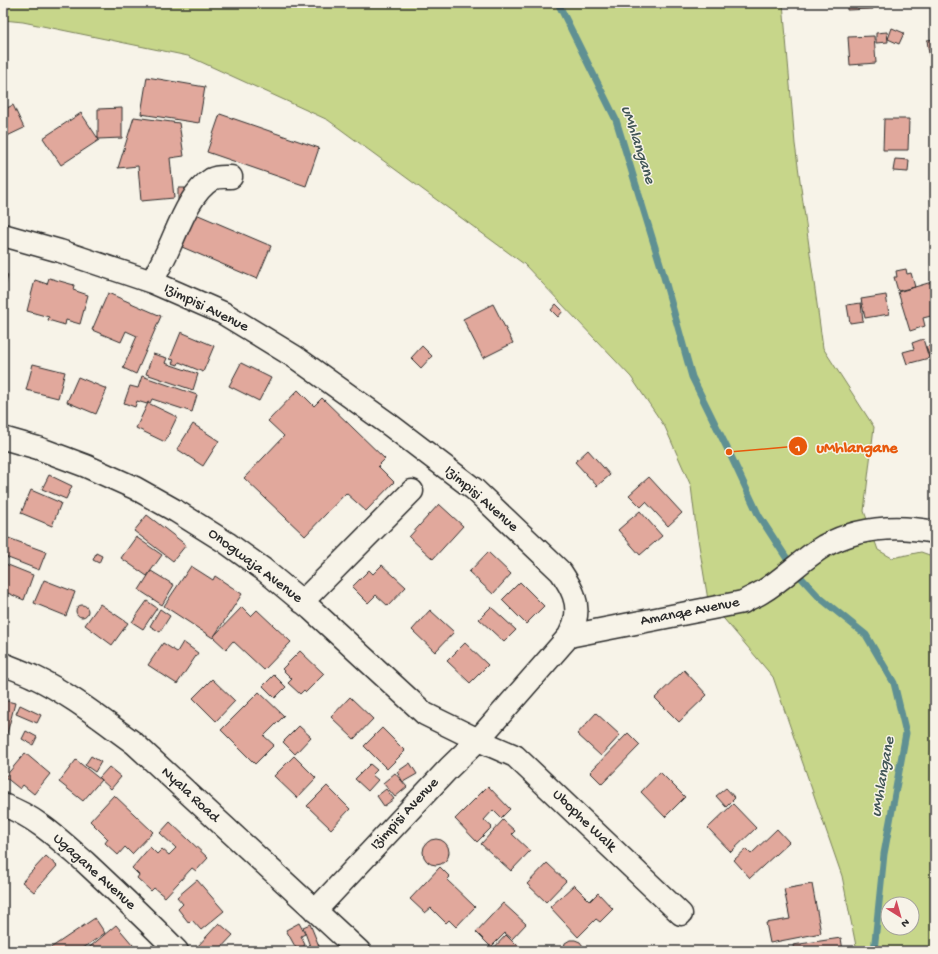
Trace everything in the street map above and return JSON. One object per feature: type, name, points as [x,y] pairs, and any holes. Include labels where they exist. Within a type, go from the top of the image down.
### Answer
[{"type":"street","points":[[152,282],[168,251],[178,227],[200,190],[214,178],[230,177]]},
{"type":"street","name":"Izimpisi Avenue","points":[[3,235],[60,251],[152,282],[223,313],[295,357],[390,425],[474,489],[561,572],[572,588],[576,604],[576,620],[569,636],[478,740],[449,768],[315,911]]},
{"type":"street","name":"Onogwaja Avenue","points":[[3,438],[38,448],[86,466],[136,488],[227,543],[257,565],[302,602],[424,714],[478,740]]},
{"type":"street","points":[[302,602],[412,491]]},
{"type":"street","name":"Amanqe Avenue","points":[[569,636],[743,602],[763,592],[825,546],[857,532],[899,528],[935,532]]},
{"type":"street","name":"Nyala Road","points":[[3,664],[35,677],[65,695],[96,715],[134,743],[359,951]]},
{"type":"street","name":"Ubophe Walk","points":[[478,740],[516,756],[681,914]]},
{"type":"street","name":"Ugagane Avenue","points":[[3,805],[13,808],[42,825],[120,894],[177,951]]},
{"type":"green space","points":[[3,3],[783,3],[795,144],[823,348],[874,427],[864,511],[878,550],[892,558],[921,552],[935,557],[935,951],[857,951],[842,876],[773,677],[708,600],[691,486],[665,427],[631,377],[524,264],[328,120],[188,56],[23,22],[3,20]]},
{"type":"building","points":[[847,3],[873,3],[873,9],[847,10]]},
{"type":"building","points":[[892,28],[904,33],[899,44],[888,39]]},
{"type":"building","points":[[887,32],[888,42],[876,43],[876,33]]},
{"type":"building","points":[[874,36],[876,63],[850,65],[848,37]]},
{"type":"building","points":[[935,39],[935,67],[931,68],[927,40]]},
{"type":"building","points":[[147,77],[205,87],[199,123],[141,114]]},
{"type":"building","points":[[13,105],[24,128],[3,138],[3,110]]},
{"type":"building","points":[[122,108],[122,138],[98,139],[98,109]]},
{"type":"building","points":[[81,113],[99,140],[61,165],[43,138]]},
{"type":"building","points":[[220,114],[319,148],[306,186],[207,152]]},
{"type":"building","points":[[134,117],[179,123],[184,156],[170,158],[174,198],[141,201],[138,166],[118,168]]},
{"type":"building","points":[[884,119],[909,119],[908,150],[883,150]]},
{"type":"building","points":[[895,159],[909,160],[908,172],[893,171]]},
{"type":"building","points":[[178,188],[185,188],[185,203],[178,203]]},
{"type":"building","points":[[196,214],[271,246],[257,279],[182,247]]},
{"type":"building","points":[[906,269],[907,274],[911,273],[915,287],[898,291],[894,277],[897,277],[896,271]]},
{"type":"building","points":[[3,274],[8,275],[3,295]]},
{"type":"building","points":[[49,278],[74,285],[73,290],[88,295],[80,324],[66,320],[65,325],[48,320],[49,317],[27,311],[35,280],[47,284]]},
{"type":"building","points":[[935,281],[935,315],[923,318],[925,326],[910,331],[898,292]]},
{"type":"building","points":[[108,293],[161,316],[136,374],[123,368],[137,336],[126,331],[121,342],[92,330]]},
{"type":"building","points":[[886,295],[889,314],[865,318],[861,299]]},
{"type":"building","points":[[861,303],[863,321],[850,323],[847,305]]},
{"type":"building","points":[[493,304],[513,343],[483,358],[463,319]]},
{"type":"building","points":[[556,304],[563,311],[558,317],[551,310]]},
{"type":"building","points":[[181,332],[214,346],[203,372],[179,362],[178,365],[172,363],[174,360],[170,359]]},
{"type":"building","points":[[923,339],[929,358],[907,364],[903,352],[914,349],[912,343]]},
{"type":"building","points":[[935,344],[935,366],[933,366],[926,347]]},
{"type":"building","points":[[422,346],[432,356],[421,368],[411,358]]},
{"type":"building","points":[[153,354],[167,358],[165,363],[198,374],[193,390],[146,374]]},
{"type":"building","points":[[241,363],[271,378],[259,401],[229,386]]},
{"type":"building","points":[[33,364],[65,372],[58,398],[26,390]]},
{"type":"building","points":[[142,376],[197,395],[192,412],[152,399],[150,403],[148,402],[147,404],[137,401],[135,407],[124,403],[130,386],[138,388]]},
{"type":"building","points":[[78,377],[107,389],[96,414],[67,402]]},
{"type":"building","points":[[298,390],[314,406],[322,398],[385,459],[378,466],[394,482],[366,511],[346,493],[305,536],[244,478],[284,436],[268,421]]},
{"type":"building","points":[[148,403],[177,417],[165,442],[136,428]]},
{"type":"building","points":[[193,424],[219,441],[203,466],[177,449]]},
{"type":"building","points":[[588,450],[610,475],[597,486],[575,462]]},
{"type":"building","points":[[49,475],[72,486],[66,499],[42,489]]},
{"type":"building","points":[[649,477],[682,513],[668,526],[646,502],[641,507],[629,495]]},
{"type":"building","points":[[31,490],[61,503],[52,526],[21,513]]},
{"type":"building","points":[[439,504],[463,526],[433,559],[409,537]]},
{"type":"building","points":[[640,511],[662,536],[640,555],[618,530]]},
{"type":"building","points":[[147,515],[186,545],[173,561],[134,531]]},
{"type":"building","points":[[3,536],[46,552],[39,570],[3,556]]},
{"type":"building","points":[[136,537],[162,555],[147,576],[121,558]]},
{"type":"building","points":[[488,552],[511,574],[493,594],[469,572]]},
{"type":"building","points":[[96,553],[102,556],[99,563],[93,560]]},
{"type":"building","points":[[3,563],[33,575],[24,600],[3,591]]},
{"type":"building","points":[[382,565],[406,587],[388,606],[376,595],[368,603],[352,587],[369,570],[373,574]]},
{"type":"building","points":[[191,566],[213,580],[215,576],[242,594],[213,638],[164,606]]},
{"type":"building","points":[[151,571],[174,585],[162,605],[139,590]]},
{"type":"building","points":[[44,580],[75,592],[66,616],[34,603]]},
{"type":"building","points":[[520,582],[544,606],[526,624],[502,600]]},
{"type":"building","points":[[147,601],[157,608],[143,629],[132,622]]},
{"type":"building","points":[[100,604],[128,623],[112,645],[85,625]]},
{"type":"building","points":[[80,605],[84,605],[88,611],[84,617],[80,617],[76,613],[76,609]]},
{"type":"building","points":[[242,607],[251,616],[257,610],[291,642],[264,670],[233,641],[226,649],[213,637]]},
{"type":"building","points":[[491,607],[516,630],[504,642],[479,619]]},
{"type":"building","points":[[160,609],[170,616],[160,632],[150,626]]},
{"type":"building","points":[[430,610],[454,632],[435,652],[412,630]]},
{"type":"building","points":[[183,642],[198,653],[177,684],[148,665],[163,643],[177,652]]},
{"type":"building","points":[[465,643],[488,665],[470,683],[447,661]]},
{"type":"building","points":[[300,651],[324,674],[306,692],[304,690],[300,694],[288,683],[292,679],[282,669]]},
{"type":"building","points":[[684,670],[707,695],[679,722],[655,698]]},
{"type":"building","points":[[274,675],[286,687],[275,698],[263,686]]},
{"type":"building","points":[[212,679],[235,701],[216,721],[193,698]]},
{"type":"building","points":[[259,692],[284,716],[264,736],[274,745],[255,764],[221,730]]},
{"type":"building","points":[[350,697],[373,719],[354,739],[331,717]]},
{"type":"building","points":[[3,700],[15,703],[3,749]]},
{"type":"building","points":[[20,705],[41,715],[37,723],[16,714]]},
{"type":"building","points":[[596,713],[620,735],[601,756],[577,734]]},
{"type":"building","points":[[299,726],[311,737],[295,754],[283,742]]},
{"type":"building","points":[[382,728],[405,751],[387,769],[364,746]]},
{"type":"building","points":[[26,731],[37,737],[33,745],[22,739]]},
{"type":"building","points":[[628,733],[640,745],[602,784],[590,772]]},
{"type":"building","points":[[25,753],[50,774],[34,794],[23,785],[20,789],[5,777]]},
{"type":"building","points":[[91,756],[101,762],[95,772],[85,765]]},
{"type":"building","points":[[294,756],[316,778],[297,798],[274,776]]},
{"type":"building","points":[[76,760],[101,780],[83,801],[59,782]]},
{"type":"building","points":[[410,763],[417,774],[403,782],[397,772]]},
{"type":"building","points":[[370,764],[377,770],[372,775],[378,780],[368,791],[355,779]]},
{"type":"building","points":[[109,767],[121,777],[111,789],[99,778]]},
{"type":"building","points":[[660,772],[685,797],[665,817],[641,792]]},
{"type":"building","points":[[395,773],[407,787],[395,797],[383,783]]},
{"type":"building","points":[[327,786],[350,809],[331,829],[307,806]]},
{"type":"building","points":[[488,786],[510,809],[501,818],[493,810],[484,820],[492,827],[477,842],[455,819]]},
{"type":"building","points":[[726,788],[735,798],[726,807],[716,796]]},
{"type":"building","points":[[386,789],[394,799],[384,806],[377,796]]},
{"type":"building","points":[[114,795],[153,832],[132,854],[125,847],[118,855],[105,843],[108,839],[90,821]]},
{"type":"building","points":[[733,804],[756,828],[731,852],[708,828]]},
{"type":"building","points":[[503,820],[515,831],[512,834],[530,851],[511,871],[481,844]]},
{"type":"building","points":[[170,822],[208,858],[196,871],[192,868],[165,897],[154,888],[151,891],[137,878],[139,875],[132,868],[150,847],[157,854],[162,849],[169,855],[176,848],[160,833]]},
{"type":"building","points":[[777,829],[789,842],[750,878],[734,860],[746,849],[751,854]]},
{"type":"building","points":[[436,839],[445,843],[449,852],[445,861],[436,865],[427,861],[423,852],[427,843]]},
{"type":"building","points":[[46,856],[57,866],[34,892],[22,882]]},
{"type":"building","points":[[547,863],[566,881],[546,902],[527,884]]},
{"type":"building","points":[[440,867],[450,877],[447,880],[475,907],[456,927],[449,920],[446,923],[431,908],[425,913],[410,899]]},
{"type":"building","points":[[197,880],[224,911],[201,930],[192,920],[189,923],[178,909],[183,904],[177,897]]},
{"type":"building","points":[[812,884],[821,933],[770,943],[766,923],[790,919],[784,889]]},
{"type":"building","points":[[574,885],[590,901],[598,893],[613,909],[600,922],[596,919],[578,937],[550,907]]},
{"type":"building","points":[[503,903],[526,924],[512,939],[505,933],[491,947],[476,932]]},
{"type":"building","points":[[95,918],[105,933],[79,951],[46,951]]},
{"type":"building","points":[[219,923],[233,935],[218,951],[201,951],[197,947]]},
{"type":"building","points":[[299,923],[305,934],[301,936],[305,945],[297,950],[286,930]]},
{"type":"building","points":[[310,924],[319,946],[311,949],[303,927]]},
{"type":"building","points":[[116,925],[138,951],[85,951]]},
{"type":"building","points":[[506,935],[515,944],[516,943],[524,951],[491,951]]},
{"type":"building","points":[[841,938],[843,951],[794,951],[793,945]]},
{"type":"building","points":[[570,940],[580,942],[584,951],[563,951],[565,943]]},
{"type":"waterway","name":"uMhlangane","points":[[558,3],[616,120],[662,270],[692,377],[759,516],[795,571],[819,597],[866,635],[894,683],[906,733],[884,854],[874,951]]},
{"type":"place","name":"uMhlangane","points":[[729,452]]}]
